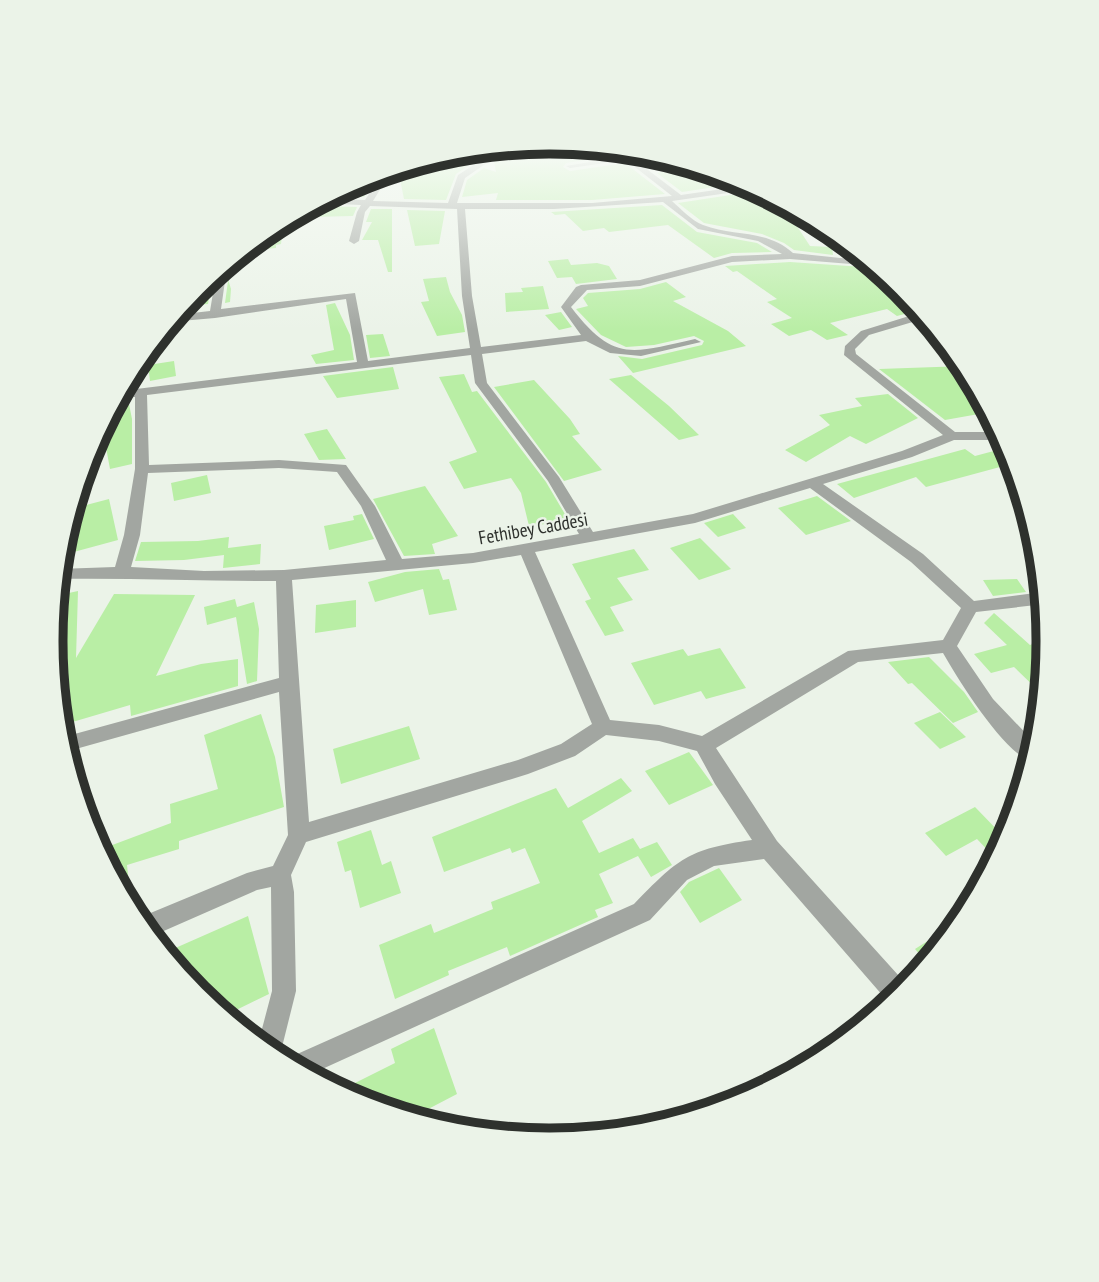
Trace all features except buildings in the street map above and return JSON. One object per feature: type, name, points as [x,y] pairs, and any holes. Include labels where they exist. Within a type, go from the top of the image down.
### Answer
[{"type":"street","points":[[354,241],[362,211]]},
{"type":"street","points":[[457,211],[481,383],[554,480],[589,538]]},
{"type":"street","points":[[677,211],[701,227],[771,242],[783,248],[790,256]]},
{"type":"street","points":[[695,342],[623,354],[607,350],[589,337],[566,307],[585,287],[640,283],[732,259],[790,256],[855,262]]},
{"type":"street","points":[[215,315],[220,283]]},
{"type":"street","points":[[186,318],[351,295],[363,364]]},
{"type":"street","points":[[913,318],[865,333],[849,348],[850,355],[952,436]]},
{"type":"street","points":[[131,393],[589,337]]},
{"type":"street","points":[[122,572],[132,535],[142,469],[141,392]]},
{"type":"street","name":"Fethibey Caddesi","points":[[68,574],[284,575],[473,558],[695,518],[907,454],[952,436],[990,436]]},
{"type":"street","points":[[142,469],[279,464],[341,468],[368,506],[397,566]]},
{"type":"street","points":[[812,483],[917,558],[971,607],[1034,599]]},
{"type":"street","points":[[526,549],[603,727]]},
{"type":"street","points":[[272,1041],[284,991],[284,891],[280,875],[299,835],[288,683],[284,575]]},
{"type":"street","points":[[948,646],[971,607]]},
{"type":"street","points":[[299,835],[521,768],[568,751],[603,727],[659,733],[704,745],[854,656],[948,646]]},
{"type":"street","points":[[948,646],[966,679],[1002,727],[1024,747]]},
{"type":"street","points":[[74,742],[288,683]]},
{"type":"street","points":[[704,745],[722,778],[769,848],[892,987]]},
{"type":"street","points":[[307,1063],[642,912],[679,873],[711,856],[769,848]]},
{"type":"street","points":[[154,923],[255,880],[280,875]]}]
